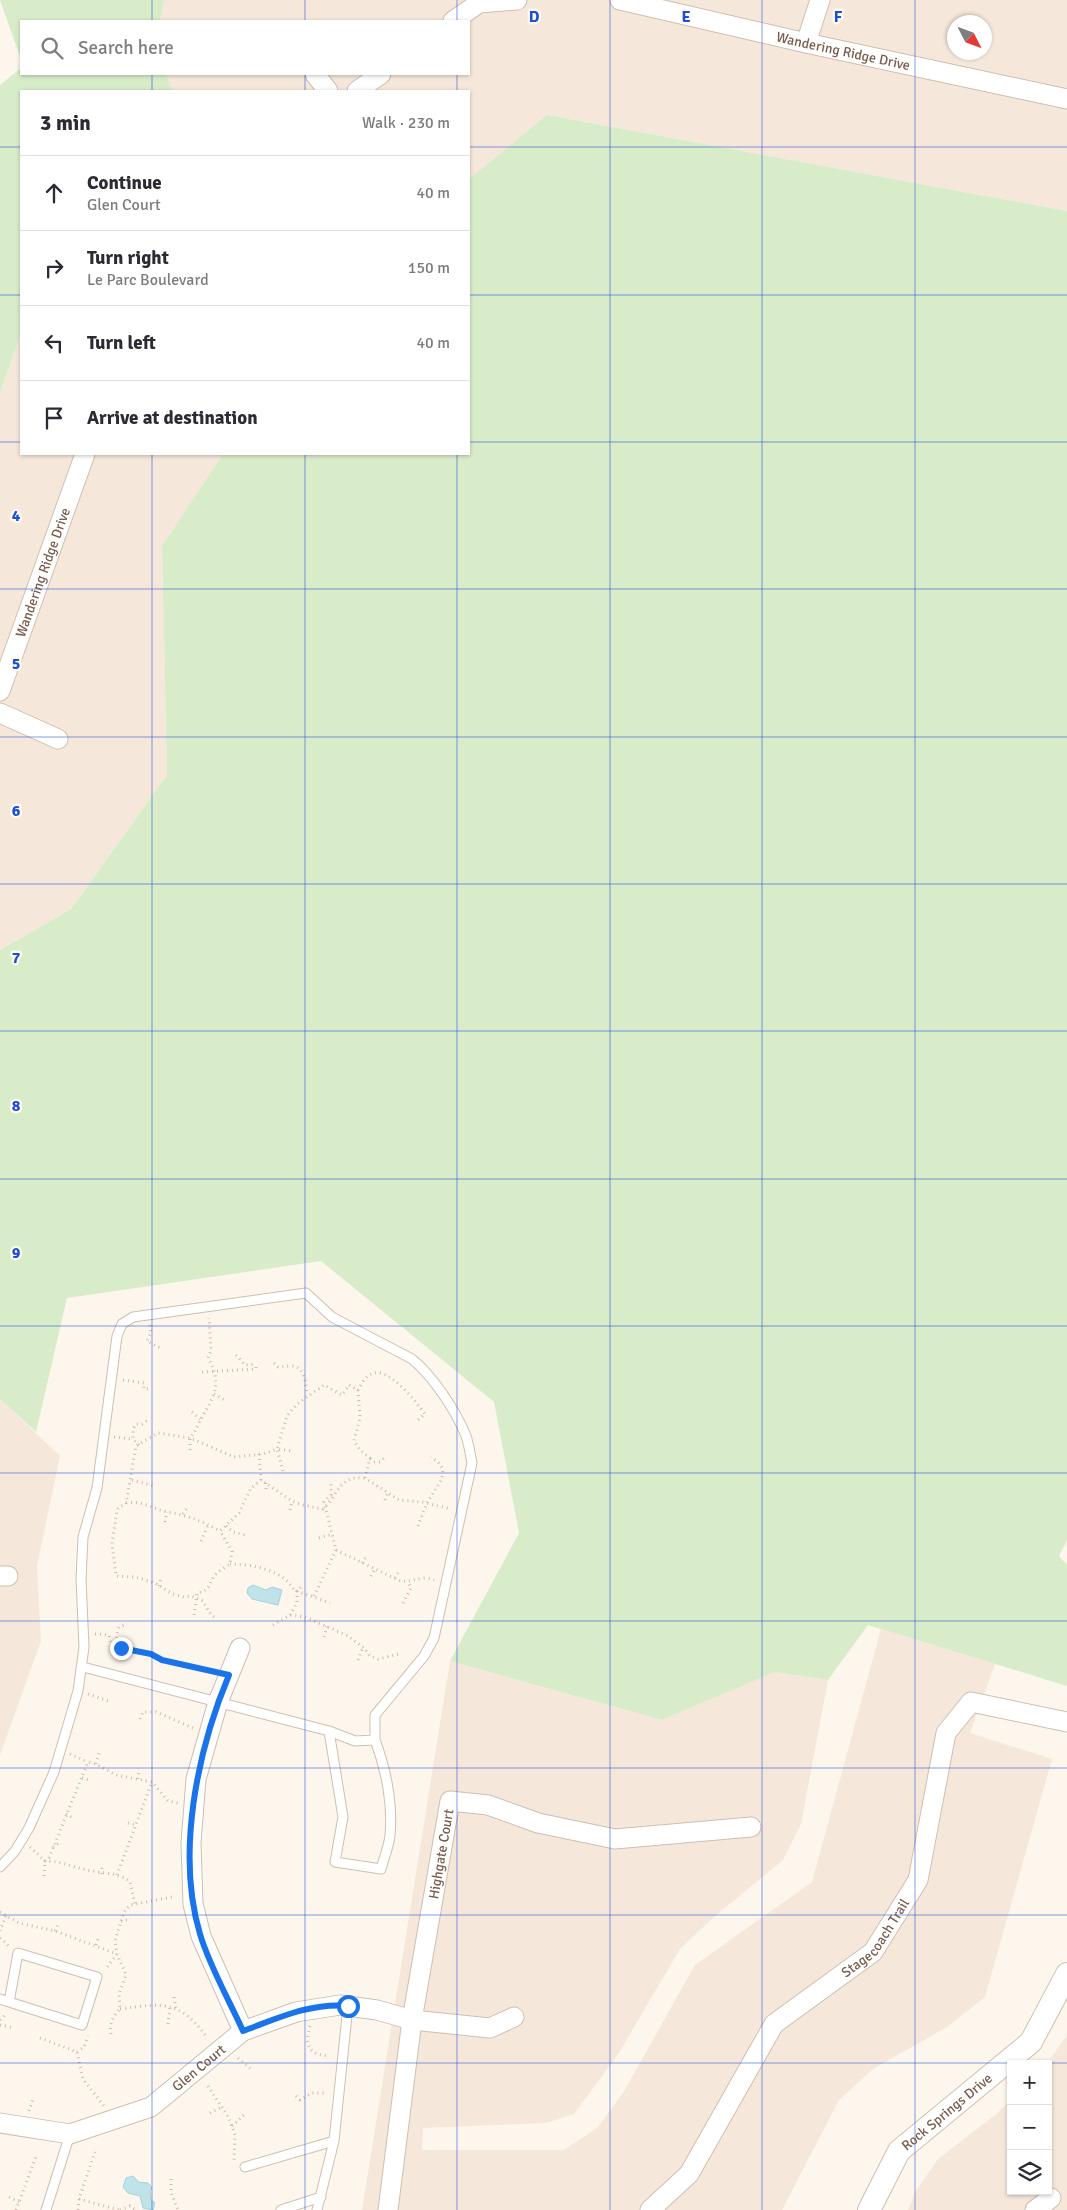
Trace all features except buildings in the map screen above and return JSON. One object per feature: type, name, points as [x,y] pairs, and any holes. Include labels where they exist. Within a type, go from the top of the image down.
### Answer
[{"type":"street","points":[[455,20],[479,2],[517,0]]},
{"type":"street","name":"Wandering Ridge Drive","points":[[620,0],[806,43],[1067,99]]},
{"type":"street","points":[[806,43],[820,0]]},
{"type":"street","points":[[316,75],[327,90]]},
{"type":"street","points":[[358,90],[380,75]]},
{"type":"street","name":"Wandering Ridge Drive","points":[[0,690],[85,455]]},
{"type":"street","points":[[0,713],[58,739]]},
{"type":"street","points":[[240,1648],[218,1702],[196,1779],[191,1844],[193,1904],[201,1936],[243,2031]]},
{"type":"street","name":"Stagecoach Trail","points":[[650,2210],[689,2174],[774,2024],[873,1952],[918,1880],[946,1733],[971,1702],[1067,1722]]},
{"type":"street","name":"Highgate Court","points":[[388,2210],[412,2020],[450,1801],[488,1805],[538,1823],[615,1839],[751,1827]]},
{"type":"street","name":"Rock Springs Drive","points":[[869,2210],[899,2151],[1031,2042],[1067,1974]]},
{"type":"street","name":"Glen Court","points":[[0,2123],[70,2134],[151,2107],[243,2031],[296,2012],[348,2006],[377,2010],[412,2020],[490,2028],[514,2017]]},
{"type":"street","points":[[1035,2210],[1051,2198]]},
{"type":"lane","points":[[0,1867],[15,1851],[28,1832],[54,1772],[78,1691],[82,1668],[81,1579],[83,1537],[98,1488],[117,1336],[122,1324],[133,1317],[306,1293],[332,1317],[412,1359],[422,1368],[456,1416],[466,1437],[472,1463],[434,1638],[424,1656],[375,1715],[375,1740],[382,1759],[390,1809],[390,1837],[381,1869],[335,1862],[343,1817],[329,1731]]},
{"type":"lane","points":[[82,1668],[329,1731],[355,1741],[375,1740]]},
{"type":"lane","points":[[18,1953],[97,1977],[82,2025],[5,2001],[18,1953]]},
{"type":"lane","points":[[317,2210],[334,2142],[348,2006]]},
{"type":"lane","points":[[46,2210],[70,2134]]},
{"type":"lane","points":[[245,2167],[334,2142]]},
{"type":"lane","points":[[281,2210],[320,2197]]},
{"type":"path","points":[[148,1315],[152,1333],[147,1341],[160,1348]]},
{"type":"path","points":[[190,1450],[190,1438],[195,1433],[200,1419],[211,1404],[214,1394],[216,1376],[208,1358],[212,1350],[210,1326]]},
{"type":"path","points":[[202,1372],[256,1369],[256,1364],[244,1366],[236,1355]]},
{"type":"path","points":[[274,1362],[278,1367],[292,1366],[300,1370],[305,1378],[307,1395]]},
{"type":"path","points":[[384,1458],[380,1462],[374,1462],[360,1450],[354,1441],[360,1418],[358,1390],[371,1374],[380,1372],[388,1376],[417,1402],[425,1414],[418,1420]]},
{"type":"path","points":[[112,1379],[144,1382],[144,1390],[150,1388]]},
{"type":"path","points":[[283,1471],[276,1449],[287,1416],[307,1395],[324,1385],[342,1395],[349,1385],[358,1390]]},
{"type":"path","points":[[214,1394],[226,1401]]},
{"type":"path","points":[[192,1412],[200,1419]]},
{"type":"path","points":[[133,1439],[136,1424],[142,1424],[148,1420]]},
{"type":"path","points":[[126,1504],[132,1480],[136,1446],[158,1433],[190,1438],[234,1457],[259,1454],[276,1449],[293,1451]]},
{"type":"path","points":[[105,1436],[133,1439],[138,1445]]},
{"type":"path","points":[[259,1454],[261,1480]]},
{"type":"path","points":[[418,1526],[427,1503],[442,1479],[443,1469],[431,1457]]},
{"type":"path","points":[[365,1478],[370,1458]]},
{"type":"path","points":[[261,1480],[292,1501],[323,1509],[333,1499],[341,1484],[355,1477],[365,1478],[399,1500],[427,1503],[461,1512]]},
{"type":"path","points":[[132,1480],[155,1486]]},
{"type":"path","points":[[220,1531],[239,1513],[251,1488],[261,1480]]},
{"type":"path","points":[[266,1482],[266,1492]]},
{"type":"path","points":[[314,1596],[336,1550],[324,1502],[331,1495],[331,1484]]},
{"type":"path","points":[[385,1500],[388,1492]]},
{"type":"path","points":[[290,1510],[292,1501]]},
{"type":"path","points":[[214,1617],[209,1612],[204,1601],[197,1598],[173,1594],[159,1586],[135,1577],[116,1576],[112,1544],[115,1518],[119,1507],[126,1504],[144,1503],[167,1512],[183,1514],[208,1524],[220,1531],[232,1550],[230,1564]]},
{"type":"path","points":[[183,1514],[187,1508]]},
{"type":"path","points":[[165,1522],[167,1512]]},
{"type":"path","points":[[201,1541],[208,1524]]},
{"type":"path","points":[[226,1526],[232,1532],[245,1535]]},
{"type":"path","points":[[319,1538],[333,1534]]},
{"type":"path","points":[[336,1550],[395,1578],[408,1582],[424,1577],[445,1583]]},
{"type":"path","points":[[362,1563],[366,1557]]},
{"type":"path","points":[[194,1615],[197,1593],[207,1591],[215,1575],[230,1564],[269,1570],[290,1582],[294,1590],[330,1603]]},
{"type":"path","points":[[371,1576],[375,1569]]},
{"type":"path","points":[[395,1578],[398,1574]]},
{"type":"path","points":[[159,1586],[162,1578]]},
{"type":"path","points":[[403,1603],[410,1588],[408,1582]]},
{"type":"path","points":[[272,1625],[290,1615],[297,1603],[297,1591],[304,1585]]},
{"type":"path","points":[[290,1615],[305,1617],[348,1636],[363,1647],[370,1656],[378,1659],[399,1654]]},
{"type":"path","points":[[121,1648],[116,1636],[119,1627],[124,1625]]},
{"type":"path","points":[[324,1637],[327,1626]]},
{"type":"path","points":[[83,1634],[109,1635],[111,1646],[151,1654],[162,1660],[229,1675]]},
{"type":"path","points":[[358,1660],[363,1647]]},
{"type":"path","points":[[182,1660],[186,1666]]},
{"type":"path","points":[[78,1691],[108,1701]]},
{"type":"path","points":[[140,1719],[143,1712],[156,1712],[196,1729]]},
{"type":"path","points":[[60,1750],[96,1764],[116,1776],[152,1782],[168,1801],[178,1803]]},
{"type":"path","points":[[96,1764],[100,1753]]},
{"type":"path","points":[[44,1876],[45,1861],[49,1858],[88,1762]]},
{"type":"path","points":[[138,1779],[139,1769]]},
{"type":"path","points":[[82,1778],[89,1780]]},
{"type":"path","points":[[117,1875],[152,1782]]},
{"type":"path","points":[[66,1814],[73,1818]]},
{"type":"path","points":[[128,1823],[135,1825]]},
{"type":"path","points":[[53,1847],[59,1843]]},
{"type":"path","points":[[32,1848],[45,1861],[58,1862],[101,1874],[117,1875],[130,1882],[136,1904]]},
{"type":"path","points":[[101,1874],[102,1868]]},
{"type":"path","points":[[120,2009],[119,1994],[126,1976],[117,1954],[115,1941],[124,1912],[130,1905],[172,1897],[178,1892]]},
{"type":"path","points":[[0,1912],[19,1923],[55,1931],[117,1954]]},
{"type":"path","points":[[0,1931],[6,1916]]},
{"type":"path","points":[[120,1921],[131,1919]]},
{"type":"path","points":[[55,1931],[60,1922]]},
{"type":"path","points":[[96,1945],[99,1936]]},
{"type":"path","points":[[97,1977],[117,1954]]},
{"type":"path","points":[[174,1997],[176,2009]]},
{"type":"path","points":[[111,2034],[109,2028],[114,2016],[120,2009],[153,2005],[176,2009],[191,2018],[206,2036]]},
{"type":"path","points":[[168,2024],[170,2007]]},
{"type":"path","points":[[311,2023],[308,2042],[310,2050],[318,2055],[343,2056]]},
{"type":"path","points":[[0,2025],[14,2028]]},
{"type":"path","points":[[77,2052],[84,2047],[88,2034],[82,2025]]},
{"type":"path","points":[[40,2038],[77,2052]]},
{"type":"path","points":[[77,2052],[83,2079],[109,2112]]},
{"type":"path","points":[[238,2058],[253,2071]]},
{"type":"path","points":[[208,2086],[232,2126],[235,2135],[234,2161],[245,2167]]},
{"type":"path","points":[[296,2096],[300,2100],[312,2093],[339,2094]]},
{"type":"path","points":[[29,2111],[33,2099]]},
{"type":"path","points":[[210,2113],[222,2107]]},
{"type":"path","points":[[232,2126],[244,2114]]},
{"type":"path","points":[[78,2210],[79,2198],[95,2152]]},
{"type":"path","points":[[16,2210],[37,2154]]},
{"type":"path","points":[[172,2179],[171,2192],[178,2210]]},
{"type":"path","points":[[9,2197],[19,2202]]},
{"type":"path","points":[[79,2198],[110,2209],[120,2210],[130,2206],[136,2210]]},
{"type":"shaded area","points":[[164,0],[1067,0],[1067,211],[547,115],[470,178],[470,90],[173,90],[166,75],[470,75],[470,20],[160,20]]},
{"type":"shaded area","points":[[20,336],[20,455],[222,455],[162,546],[167,775],[71,909],[0,950],[0,393]]},
{"type":"shaded area","points":[[0,1399],[60,1456],[37,1566],[41,1641],[0,1755]]},
{"type":"shaded area","points":[[881,1629],[995,1664],[970,1733],[1052,1759],[985,1997],[947,2027],[873,2069],[839,2100],[782,2210],[362,2210],[450,1661],[662,1720],[775,1672],[828,1680],[801,1824],[783,1860],[715,1916],[680,1949],[617,2056],[574,2114],[546,2123],[423,2128],[422,2150],[564,2150],[597,2128],[623,2093],[695,1965],[812,1882]]},
{"type":"shaded area","points":[[1067,2035],[1067,2210],[908,2210],[915,2192],[938,2159],[1007,2104],[1007,2195],[1052,2195],[1052,2060],[1050,2060]]},
{"type":"green space","points":[[0,0],[164,0],[160,20],[20,20],[20,56]]},
{"type":"green space","points":[[20,69],[20,75],[166,75],[173,90],[20,90],[20,336],[0,393],[0,85]]},
{"type":"green space","points":[[547,115],[1067,211],[1067,1540],[1059,1556],[1067,1565],[1067,1686],[868,1625],[828,1680],[775,1672],[662,1720],[450,1661],[519,1533],[494,1402],[321,1261],[67,1298],[36,1432],[0,1399],[0,950],[71,909],[167,775],[162,546],[222,455],[470,455],[470,178]]},
{"type":"water","points":[[253,1585],[266,1590],[272,1587],[282,1590],[278,1605],[252,1599],[247,1593],[248,1588]]},
{"type":"water","points":[[133,2176],[139,2182],[148,2183],[152,2188],[150,2191],[151,2200],[155,2203],[153,2210],[143,2208],[140,2196],[128,2193],[123,2187],[126,2178]]},
{"type":"route","points":[[121,1648],[151,1654],[162,1660],[229,1675],[218,1702],[196,1779],[191,1844],[193,1904],[201,1936],[243,2031],[296,2012],[348,2006]]}]
